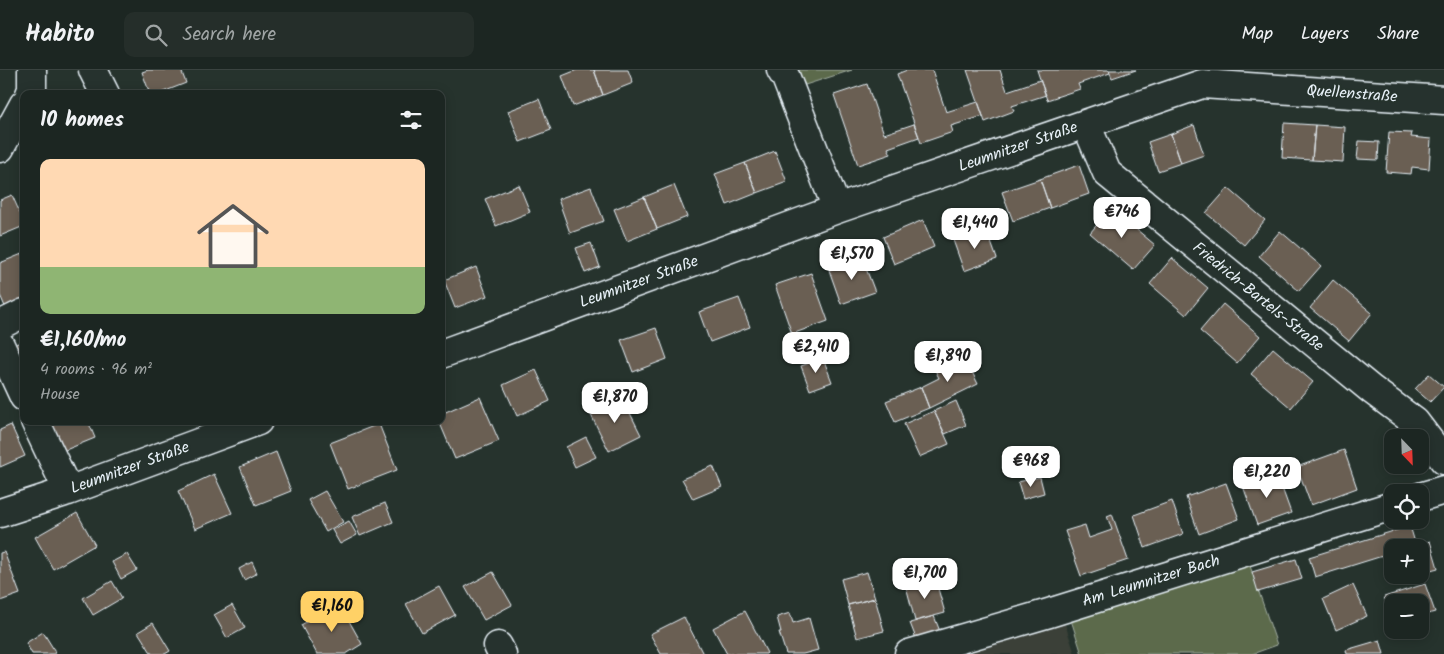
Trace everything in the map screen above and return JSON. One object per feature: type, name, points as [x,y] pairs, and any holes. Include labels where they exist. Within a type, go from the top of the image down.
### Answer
[{"type":"street","points":[[32,70],[32,90]]},
{"type":"street","points":[[93,70],[103,90]]},
{"type":"street","points":[[781,70],[786,78],[836,209]]},
{"type":"street","name":"Quellenstraße","points":[[1086,124],[1197,77],[1249,78],[1444,100]]},
{"type":"street","points":[[0,148],[20,111]]},
{"type":"street","name":"Leumnitzer Straße","points":[[445,353],[836,209],[1086,124]]},
{"type":"street","name":"Friedrich-Bartels-Straße","points":[[1086,124],[1107,173],[1372,390],[1415,422],[1444,460]]},
{"type":"street","points":[[0,325],[20,315]]},
{"type":"street","points":[[0,345],[20,388]]},
{"type":"street","points":[[37,425],[68,491]]},
{"type":"street","name":"Leumnitzer Straße","points":[[0,513],[68,491],[247,425]]},
{"type":"street","points":[[1429,494],[1444,490]]},
{"type":"street","name":"Am Leumnitzer Bach","points":[[909,654],[1049,613],[1384,508]]},
{"type":"shaded area","points":[[1064,621],[1075,654],[954,654]]},
{"type":"green space","points":[[797,70],[852,70],[805,85]]},
{"type":"green space","points":[[1249,563],[1277,645],[1252,654],[1082,654],[1071,620]]},
{"type":"building","points":[[148,70],[181,70],[186,83],[168,90],[149,90],[142,72]]},
{"type":"building","points":[[577,70],[594,70],[603,95],[573,106],[562,76]]},
{"type":"building","points":[[594,70],[628,70],[633,83],[603,95]]},
{"type":"building","points":[[907,70],[932,70],[946,112],[978,102],[983,116],[951,126],[953,132],[921,143],[897,74]]},
{"type":"building","points":[[967,70],[1000,70],[1007,91],[1040,80],[1046,95],[1012,106],[1014,111],[985,122]]},
{"type":"building","points":[[1037,70],[1109,70],[1110,73],[1078,84],[1080,89],[1047,100]]},
{"type":"building","points":[[1109,70],[1136,70],[1112,78]]},
{"type":"building","points":[[867,84],[884,134],[914,124],[919,137],[888,148],[891,154],[858,165],[834,95]]},
{"type":"building","points":[[539,99],[551,130],[520,142],[508,111]]},
{"type":"building","points":[[1284,123],[1315,125],[1312,160],[1282,158]]},
{"type":"building","points":[[1194,125],[1204,155],[1181,163],[1171,134]]},
{"type":"building","points":[[1315,125],[1345,127],[1343,162],[1312,160]]},
{"type":"building","points":[[1389,132],[1412,133],[1411,137],[1431,139],[1429,169],[1412,167],[1411,174],[1386,172]]},
{"type":"building","points":[[1171,134],[1181,163],[1158,171],[1148,142]]},
{"type":"building","points":[[1359,141],[1379,142],[1378,160],[1357,159]]},
{"type":"building","points":[[775,151],[787,182],[757,193],[745,163]]},
{"type":"building","points":[[745,163],[757,193],[727,205],[715,174]]},
{"type":"building","points":[[1079,165],[1089,194],[1050,208],[1040,179]]},
{"type":"building","points":[[1040,179],[1050,208],[1013,221],[1002,192]]},
{"type":"building","points":[[519,185],[530,212],[496,226],[485,199]]},
{"type":"building","points":[[674,185],[687,217],[657,229],[644,197]]},
{"type":"building","points":[[591,187],[604,221],[570,233],[558,199]]},
{"type":"building","points":[[1228,188],[1265,220],[1244,245],[1206,213]]},
{"type":"building","points":[[12,195],[20,213],[20,228],[0,236],[0,200]]},
{"type":"building","points":[[644,197],[657,229],[627,241],[614,209]]},
{"type":"building","points":[[1111,208],[1155,245],[1133,270],[1090,233]]},
{"type":"building","points":[[923,220],[934,247],[894,264],[883,237]]},
{"type":"building","points":[[986,228],[997,259],[964,271],[953,240]]},
{"type":"building","points":[[1280,231],[1321,266],[1299,291],[1259,256]]},
{"type":"building","points":[[591,243],[600,267],[585,273],[576,248]]},
{"type":"building","points":[[20,255],[20,304],[6,309],[0,295],[0,263]]},
{"type":"building","points":[[862,258],[875,292],[841,304],[829,270]]},
{"type":"building","points":[[1172,258],[1208,288],[1186,315],[1150,284]]},
{"type":"building","points":[[476,267],[487,296],[455,308],[445,280]]},
{"type":"building","points":[[811,273],[828,321],[792,334],[775,285]]},
{"type":"building","points":[[1333,280],[1372,313],[1349,341],[1310,308]]},
{"type":"building","points":[[739,298],[750,327],[710,342],[699,312]]},
{"type":"building","points":[[1223,304],[1260,336],[1237,363],[1200,331]]},
{"type":"building","points":[[656,328],[667,359],[633,372],[621,340]]},
{"type":"building","points":[[20,342],[20,358],[14,345]]},
{"type":"building","points":[[1273,348],[1313,382],[1291,408],[1251,374]]},
{"type":"building","points":[[946,357],[953,371],[968,364],[978,384],[929,408],[921,387],[939,378],[932,364]]},
{"type":"building","points":[[823,358],[832,382],[810,390],[801,366]]},
{"type":"building","points":[[536,370],[550,401],[517,416],[503,385]]},
{"type":"building","points":[[1429,374],[1444,387],[1430,402],[1415,389]]},
{"type":"building","points":[[921,387],[929,408],[895,422],[886,401]]},
{"type":"building","points":[[480,397],[499,441],[455,459],[441,425],[445,425],[445,412]]},
{"type":"building","points":[[622,397],[641,435],[609,451],[590,413]]},
{"type":"building","points":[[956,401],[966,425],[945,434],[934,411]]},
{"type":"building","points":[[934,411],[949,444],[919,457],[904,424]]},
{"type":"building","points":[[11,425],[25,456],[0,467],[0,430]]},
{"type":"building","points":[[52,425],[90,425],[95,438],[63,451]]},
{"type":"building","points":[[379,425],[397,470],[348,489],[330,443]]},
{"type":"building","points":[[586,437],[596,457],[575,467],[566,447]]},
{"type":"building","points":[[1344,450],[1357,488],[1311,505],[1297,467]]},
{"type":"building","points":[[276,452],[291,491],[256,505],[240,467]]},
{"type":"building","points":[[713,466],[722,487],[693,499],[682,479]]},
{"type":"building","points":[[214,474],[232,513],[195,529],[178,491]]},
{"type":"building","points":[[1277,474],[1291,513],[1257,525],[1243,486]]},
{"type":"building","points":[[1040,477],[1044,493],[1023,499],[1018,482]]},
{"type":"building","points":[[1226,483],[1239,519],[1199,534],[1186,497]]},
{"type":"building","points":[[325,491],[343,522],[326,532],[308,500]]},
{"type":"building","points":[[1172,501],[1183,534],[1145,548],[1134,515]]},
{"type":"building","points":[[385,503],[393,522],[360,536],[352,517]]},
{"type":"building","points":[[77,513],[95,545],[53,569],[35,537]]},
{"type":"building","points":[[1112,514],[1128,560],[1081,576],[1065,531],[1085,525],[1089,538],[1112,530],[1107,516]]},
{"type":"building","points":[[349,521],[357,535],[340,544],[332,530]]},
{"type":"building","points":[[1400,529],[1411,529],[1414,539],[1384,539],[1384,555],[1315,577],[1309,557]]},
{"type":"building","points":[[1429,541],[1438,568],[1429,570]]},
{"type":"building","points":[[4,552],[20,594],[0,601],[0,553]]},
{"type":"building","points":[[127,554],[137,570],[121,579],[112,562]]},
{"type":"building","points":[[1296,559],[1302,579],[1258,592],[1252,572]]},
{"type":"building","points":[[252,562],[257,573],[244,580],[239,569]]},
{"type":"building","points":[[493,572],[512,605],[484,620],[465,587]]},
{"type":"building","points":[[867,572],[875,598],[848,605],[841,579]]},
{"type":"building","points":[[935,578],[945,613],[915,621],[906,586]]},
{"type":"building","points":[[112,581],[122,598],[93,615],[83,598]]},
{"type":"building","points":[[1425,584],[1429,594],[1393,594]]},
{"type":"building","points":[[1353,585],[1367,616],[1336,630],[1323,599]]},
{"type":"building","points":[[439,586],[455,615],[422,633],[406,604]]},
{"type":"building","points":[[1429,595],[1435,612],[1429,614]]},
{"type":"building","points":[[875,598],[884,631],[857,638],[848,605]]},
{"type":"building","points":[[339,603],[362,644],[346,654],[317,654],[301,625]]},
{"type":"building","points":[[232,605],[245,628],[227,638],[214,615]]},
{"type":"building","points":[[745,611],[766,654],[727,654],[713,628]]},
{"type":"building","points":[[790,613],[793,623],[809,618],[818,650],[803,654],[786,654],[779,632],[781,632],[777,617]]},
{"type":"building","points":[[934,616],[941,634],[917,641],[910,623]]},
{"type":"building","points":[[684,617],[703,654],[661,654],[650,634]]},
{"type":"building","points":[[153,623],[170,651],[165,654],[152,654],[138,632]]},
{"type":"building","points":[[43,632],[56,653],[32,654],[26,643]]},
{"type":"building","points":[[1380,640],[1384,654],[1347,654],[1346,650]]}]
